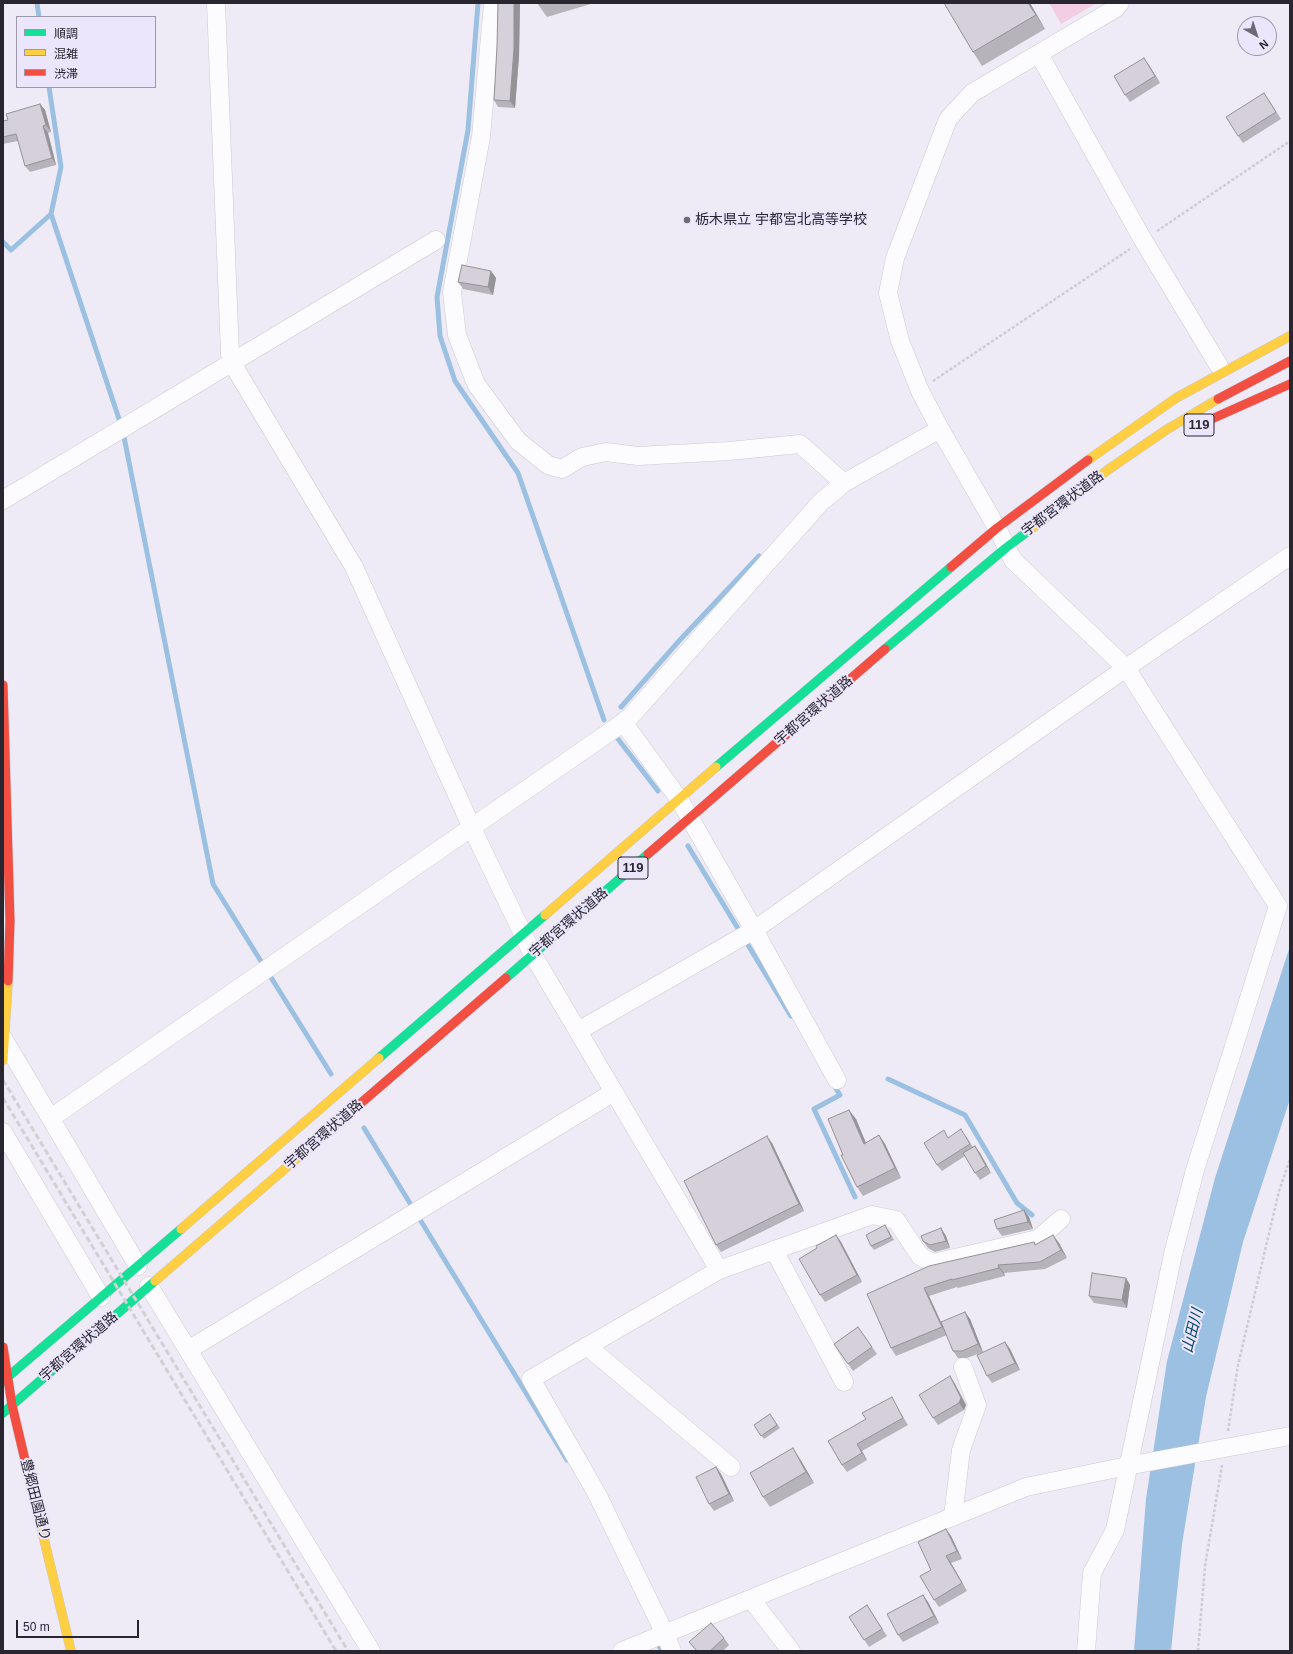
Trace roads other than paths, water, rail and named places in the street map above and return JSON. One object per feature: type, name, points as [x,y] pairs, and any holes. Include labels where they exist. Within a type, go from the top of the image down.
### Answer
[{"type":"main road","name":"宇都宮環状道路","points":[[5,1379],[870,634],[997,528],[1116,439],[1176,398],[1290,336]]},
{"type":"main road","name":"119","points":[[1176,398],[1238,353]]},
{"type":"main road","name":"宇都宮環状道路","points":[[3,1413],[889,646],[1007,547],[1109,469],[1200,409],[1290,361]]},
{"type":"main road","name":"119","points":[[1191,429],[1290,384]]},
{"type":"main road","name":"119","points":[[1109,469],[1170,439]]},
{"type":"main road","points":[[3,685],[10,921],[3,1060]]},
{"type":"main road","name":"豊郷田園通り","points":[[3,1347],[5,1379],[71,1651]]},
{"type":"street","points":[[216,3],[230,354],[232,363],[354,567],[472,828],[532,955],[719,1270]]},
{"type":"street","points":[[493,3],[481,137],[452,292],[457,335],[476,384],[518,441],[548,465],[562,469],[582,457],[606,452],[638,456],[729,451],[800,444],[844,483]]},
{"type":"street","points":[[1086,1651],[1092,1573],[1115,1530],[1127,1466],[1173,1254],[1193,1178],[1278,906],[1126,668],[1013,560],[997,528],[920,391],[900,342],[888,292],[895,258],[948,119],[972,93],[1116,8],[1120,3]]},
{"type":"street","points":[[1039,54],[1143,240],[1219,366]]},
{"type":"street","points":[[3,500],[436,240]]},
{"type":"street","points":[[51,1118],[472,828],[623,722],[821,502],[844,483],[940,429]]},
{"type":"street","points":[[578,1031],[754,930],[1126,668],[1290,556]]},
{"type":"street","points":[[623,722],[679,799],[837,1080]]},
{"type":"street","points":[[4,1040],[138,1266]]},
{"type":"street","points":[[188,1350],[614,1092]]},
{"type":"street","points":[[3,1132],[101,1297]]},
{"type":"street","points":[[672,1651],[597,1494],[531,1379],[719,1270],[872,1215],[896,1220],[920,1256],[933,1263],[1038,1240],[1061,1219]]},
{"type":"street","points":[[774,1250],[844,1382]]},
{"type":"street","points":[[149,1286],[371,1651]]},
{"type":"street","points":[[587,1346],[731,1467]]},
{"type":"street","points":[[953,1517],[961,1450],[977,1405],[963,1368]]},
{"type":"street","points":[[622,1651],[1026,1487],[1127,1466],[1290,1436]]},
{"type":"street","points":[[751,1599],[791,1651]]},
{"type":"water","name":"山田川","points":[[1290,946],[1290,1099],[1243,1242],[1206,1397],[1182,1544],[1171,1651],[1134,1651],[1146,1499],[1167,1361],[1215,1178]]},
{"type":"waterway","points":[[37,3],[39,16]]},
{"type":"waterway","points":[[478,3],[468,130],[437,297],[440,336],[455,381],[518,473],[604,720]]},
{"type":"waterway","points":[[49,88],[61,167],[51,214]]},
{"type":"waterway","points":[[3,242],[11,250],[51,214],[121,425]]},
{"type":"waterway","points":[[123,432],[213,884],[331,1074]]},
{"type":"waterway","points":[[621,707],[678,642],[759,556]]},
{"type":"waterway","points":[[615,735],[658,791]]},
{"type":"waterway","points":[[688,846],[791,1016]]},
{"type":"waterway","points":[[888,1079],[965,1115],[1017,1203],[1032,1215]]},
{"type":"waterway","points":[[833,1084],[840,1095],[814,1109],[855,1197]]},
{"type":"waterway","points":[[364,1128],[567,1460]]},
{"type":"waterway","points":[[657,1640],[661,1651]]},
{"type":"railway","points":[[3,1080],[348,1651]]},
{"type":"railway","points":[[3,1098],[336,1651]]},
{"type":"place","name":"栃木県立 宇都宮北高等学校","points":[[687,220]]}]
